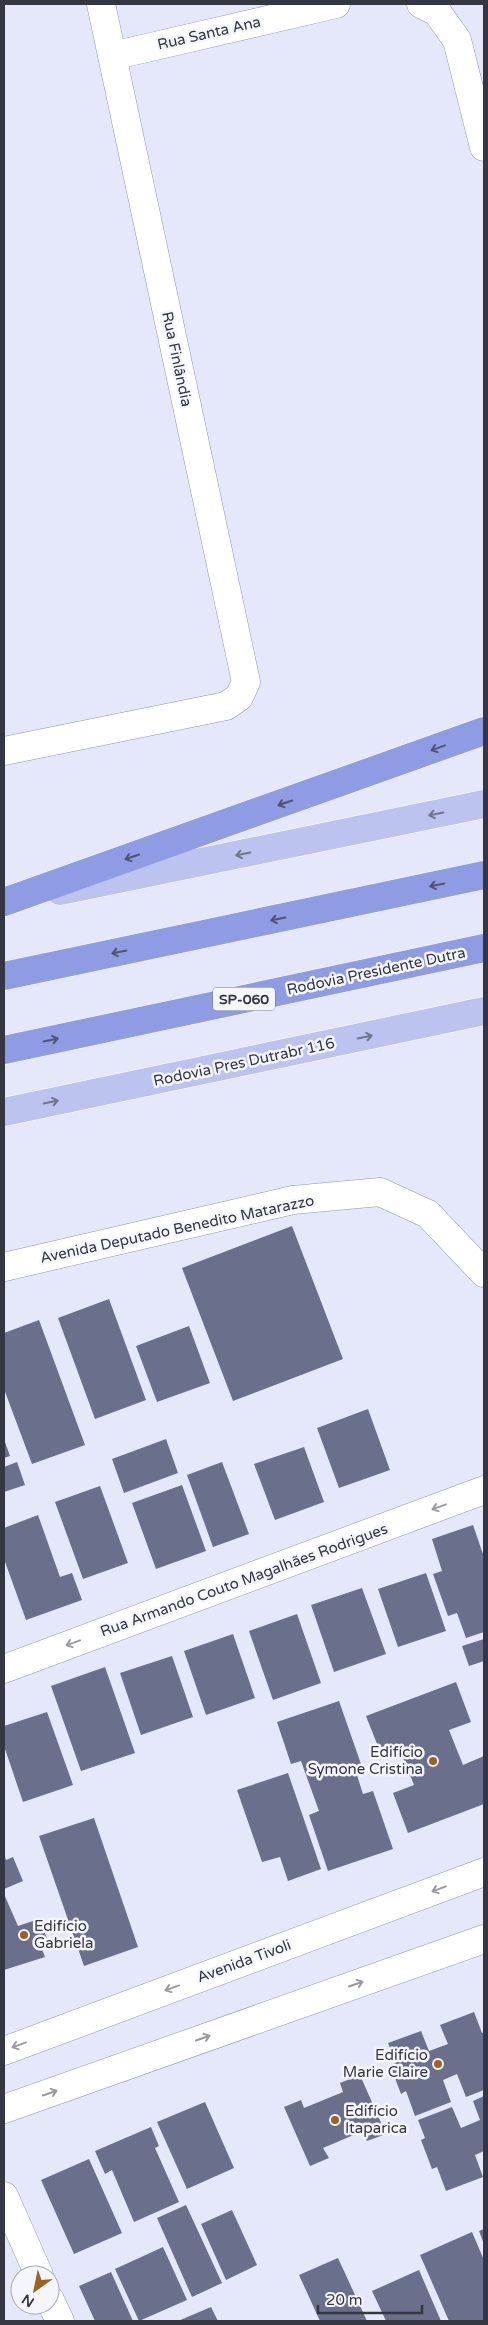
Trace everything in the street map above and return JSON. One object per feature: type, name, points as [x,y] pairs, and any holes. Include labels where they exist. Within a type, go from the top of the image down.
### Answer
[{"type":"highway","points":[[4,902],[484,731]]},
{"type":"highway","points":[[4,976],[484,875]]},
{"type":"highway","name":"Rodovia Presidente Dutra","points":[[4,1050],[484,948]]},
{"type":"main road","points":[[4,902],[484,804]]},
{"type":"main road","name":"Rodovia Pres Dutrabr 116","points":[[4,1112],[484,1012]]},
{"type":"street","name":"Rua Finlândia","points":[[4,751],[226,706],[239,698],[246,682],[102,4]]},
{"type":"street","name":"Rua Santa Ana","points":[[112,56],[336,4]]},
{"type":"street","points":[[421,4],[437,12],[457,40],[484,147]]},
{"type":"street","name":"Avenida Deputado Benedito Matarazzo","points":[[4,1267],[293,1200],[380,1192],[428,1214],[484,1273]]},
{"type":"street","name":"Rua Armando Couto Magalhães Rodrigues","points":[[4,1669],[484,1490]]},
{"type":"street","name":"Avenida Tivoli","points":[[4,2051],[484,1872]]},
{"type":"street","points":[[4,2109],[484,1939]]},
{"type":"street","points":[[4,2196],[35,2265]]},
{"type":"building","points":[[292,1226],[343,1359],[233,1401],[182,1268]]},
{"type":"building","points":[[109,1299],[146,1400],[95,1419],[58,1318]]},
{"type":"building","points":[[39,1320],[85,1445],[32,1464],[4,1389],[4,1333]]},
{"type":"building","points":[[189,1326],[210,1383],[157,1402],[136,1346]]},
{"type":"building","points":[[368,1409],[390,1470],[339,1488],[317,1428]]},
{"type":"building","points":[[4,1439],[10,1456],[4,1458]]},
{"type":"building","points":[[166,1439],[178,1473],[124,1493],[112,1459]]},
{"type":"building","points":[[304,1447],[324,1502],[275,1520],[254,1464]]},
{"type":"building","points":[[17,1462],[25,1485],[4,1492],[4,1467]]},
{"type":"building","points":[[222,1462],[249,1534],[213,1547],[187,1475]]},
{"type":"building","points":[[182,1485],[206,1551],[156,1569],[132,1503]]},
{"type":"building","points":[[100,1486],[128,1563],[83,1579],[55,1502]]},
{"type":"building","points":[[38,1515],[60,1577],[72,1573],[82,1600],[26,1620],[4,1559],[4,1528]]},
{"type":"building","points":[[473,1525],[484,1557],[484,1632],[466,1638],[457,1613],[448,1616],[433,1574],[442,1571],[432,1539]]},
{"type":"building","points":[[426,1573],[446,1631],[398,1647],[378,1589]]},
{"type":"building","points":[[362,1588],[386,1654],[334,1672],[311,1605]]},
{"type":"building","points":[[297,1614],[321,1683],[273,1700],[249,1631]]},
{"type":"building","points":[[233,1634],[255,1698],[206,1715],[184,1651]]},
{"type":"building","points":[[484,1639],[484,1661],[469,1666],[462,1646]]},
{"type":"building","points":[[172,1656],[193,1717],[141,1735],[120,1673]]},
{"type":"building","points":[[105,1667],[135,1753],[81,1771],[51,1686]]},
{"type":"building","name":"Edifício Symone Cristina","points":[[456,1682],[471,1722],[449,1730],[463,1765],[484,1756],[484,1804],[408,1833],[393,1793],[414,1785],[399,1747],[381,1754],[366,1716]]},
{"type":"building","points":[[339,1701],[361,1764],[354,1766],[363,1794],[373,1791],[393,1849],[328,1871],[309,1815],[319,1811],[301,1761],[291,1764],[277,1722]]},
{"type":"building","points":[[47,1712],[73,1785],[23,1802],[4,1746],[4,1726]]},
{"type":"building","points":[[288,1773],[321,1869],[288,1881],[280,1857],[262,1862],[237,1790]]},
{"type":"building","points":[[94,1818],[138,1947],[84,1966],[39,1836]]},
{"type":"building","name":"Edifício Gabriela","points":[[4,1854],[6,1860],[13,1857],[23,1881],[4,1889]]},
{"type":"building","name":"Edifício Gabriela","points":[[4,1894],[18,1926],[39,1919],[49,1943],[41,1947],[45,1957],[4,1970]]},
{"type":"building","name":"Edifício Marie Claire","points":[[474,2012],[482,2033],[484,2032],[484,2090],[466,2097],[457,2074],[443,2080],[451,2102],[415,2116],[406,2091],[401,2094],[390,2065],[396,2063],[388,2043],[421,2031],[429,2051],[448,2044],[440,2025]]},
{"type":"building","name":"Edifício Itaparica","points":[[360,2075],[386,2134],[367,2141],[363,2131],[323,2148],[329,2158],[310,2166],[284,2107],[301,2100],[304,2108],[343,2092],[340,2083]]},
{"type":"building","points":[[484,2096],[484,2151],[475,2155],[483,2177],[446,2191],[437,2167],[432,2169],[421,2140],[425,2138],[418,2120],[452,2107],[461,2128],[480,2120],[473,2101]]},
{"type":"building","points":[[205,2102],[234,2168],[187,2189],[157,2122]]},
{"type":"building","points":[[151,2127],[159,2146],[155,2148],[179,2202],[134,2222],[112,2170],[105,2174],[95,2151]]},
{"type":"building","points":[[89,2159],[122,2233],[74,2254],[41,2180]]},
{"type":"building","points":[[186,2205],[222,2283],[192,2297],[157,2218]]},
{"type":"building","points":[[232,2210],[257,2265],[226,2280],[201,2224]]},
{"type":"building","points":[[484,2229],[484,2244],[479,2231]]},
{"type":"building","points":[[472,2232],[484,2260],[484,2321],[449,2321],[420,2255]]},
{"type":"building","points":[[163,2247],[187,2300],[139,2321],[115,2269]]},
{"type":"building","points":[[338,2258],[367,2321],[320,2321],[299,2275]]},
{"type":"building","points":[[419,2270],[441,2321],[386,2321],[372,2291]]},
{"type":"building","points":[[111,2272],[133,2321],[95,2321],[79,2286]]},
{"type":"building","points":[[211,2307],[218,2321],[178,2321]]},
{"type":"place","name":"Edifício Symone Cristina","points":[[433,1761]]},
{"type":"place","name":"Edifício Gabriela","points":[[24,1935]]},
{"type":"place","name":"Edifício Marie Claire","points":[[438,2064]]},
{"type":"place","name":"Edifício Itaparica","points":[[335,2120]]}]
